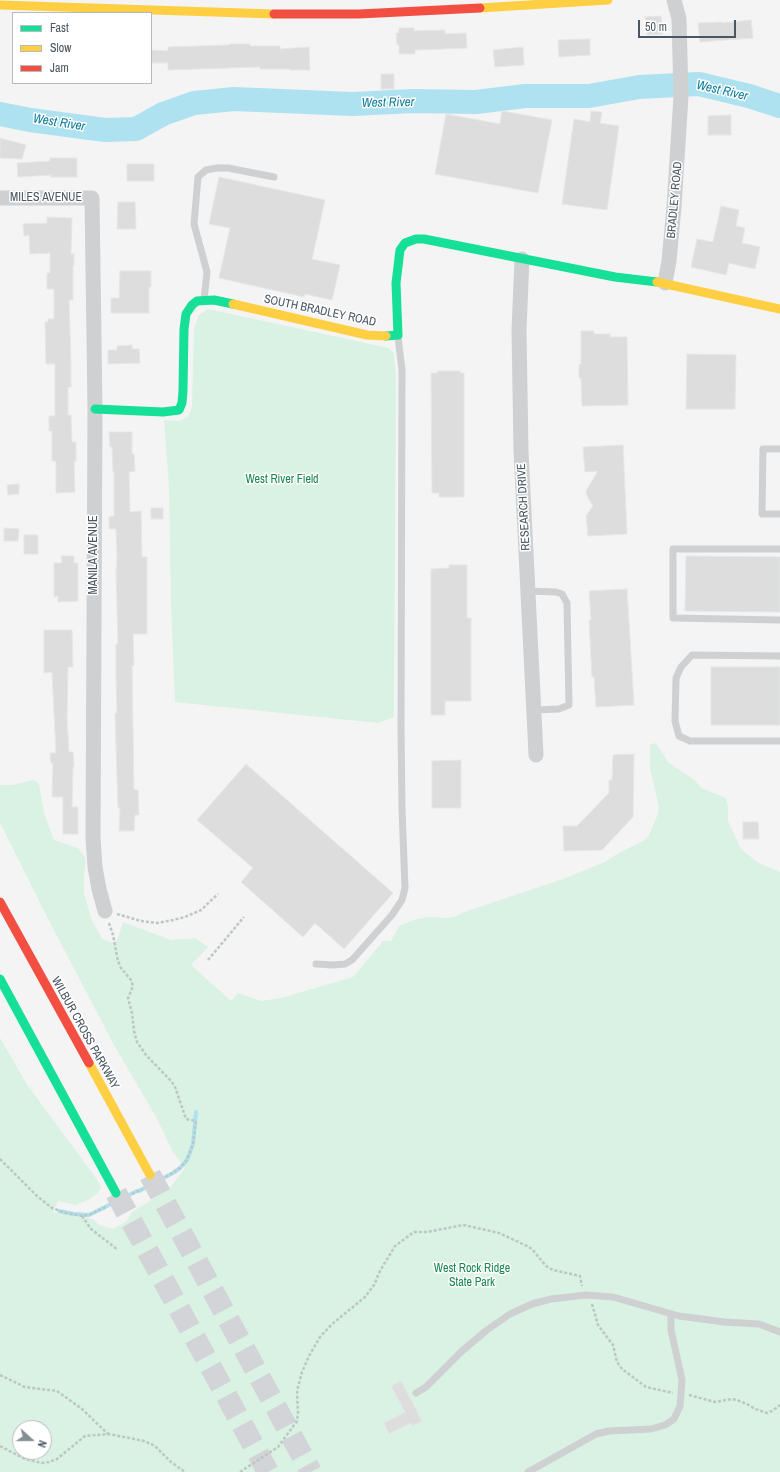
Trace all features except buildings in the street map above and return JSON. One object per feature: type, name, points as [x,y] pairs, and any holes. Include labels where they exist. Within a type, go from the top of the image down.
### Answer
[{"type":"main road","points":[[0,5],[13,3],[46,3],[293,15],[446,10],[608,0]]},
{"type":"main road","points":[[398,335],[396,313],[397,267],[400,250],[405,243],[411,240],[424,239],[615,277],[665,283],[780,309]]},
{"type":"main road","points":[[95,409],[163,412],[180,410],[183,392],[184,329],[186,314],[192,305],[198,301],[204,300]]},
{"type":"main road","name":"SOUTH BRADLEY ROAD","points":[[204,300],[224,302],[367,335],[398,335]]},
{"type":"main road","name":"WILBUR CROSS PARKWAY","points":[[0,902],[150,1175]]},
{"type":"main road","points":[[0,979],[116,1193]]},
{"type":"street","points":[[292,0],[293,15]]},
{"type":"street","name":"BRADLEY ROAD","points":[[665,283],[669,261],[674,207],[681,96],[679,19],[674,0]]},
{"type":"street","name":"MILES AVENUE","points":[[0,198],[92,198]]},
{"type":"street","name":"MANILA AVENUE","points":[[92,198],[95,409],[93,838],[95,867],[105,911]]},
{"type":"street","name":"RESEARCH DRIVE","points":[[522,259],[519,330],[521,451],[536,755]]},
{"type":"lane","points":[[204,300],[207,272],[194,224],[198,177],[206,170],[217,168],[228,168],[274,177]]},
{"type":"lane","points":[[316,964],[345,964],[352,960],[392,915],[402,900],[405,888],[401,728],[402,370],[398,335]]},
{"type":"lane","points":[[780,449],[763,449],[762,514],[780,514]]},
{"type":"lane","points":[[780,549],[673,549],[673,618],[780,620]]},
{"type":"lane","points":[[528,591],[556,592],[562,594],[567,603],[569,705],[559,708],[534,710]]},
{"type":"lane","points":[[780,656],[692,655],[681,667],[676,678],[675,721],[679,736],[690,741],[780,741]]},
{"type":"lane","points":[[416,1393],[426,1387],[462,1351],[487,1330],[510,1314],[532,1304],[568,1296],[613,1297],[632,1301],[671,1314],[710,1320],[759,1324],[780,1332]]},
{"type":"lane","points":[[528,1472],[596,1434],[609,1431],[651,1430],[665,1426],[674,1419],[680,1406],[682,1380],[671,1330],[671,1314]]},
{"type":"path","points":[[105,911],[141,921],[157,923],[194,914],[206,906],[218,894]]},
{"type":"path","points":[[105,911],[113,935],[118,961],[121,968],[131,980],[132,986],[128,998],[137,1042],[146,1055],[175,1087],[186,1119],[196,1121]]},
{"type":"path","points":[[208,960],[244,917]]},
{"type":"path","points":[[0,1159],[37,1196],[52,1208],[59,1211]]},
{"type":"path","points":[[82,1216],[91,1229],[118,1250]]},
{"type":"path","points":[[0,1374],[25,1387],[57,1391],[82,1409],[109,1434]]},
{"type":"path","points":[[0,1446],[25,1458],[49,1462],[57,1459],[85,1436],[109,1434],[144,1441],[155,1446],[179,1471],[185,1472]]},
{"type":"green space","name":"West River Field","points":[[208,309],[389,348],[394,354],[396,378],[394,717],[378,723],[175,702],[171,607],[169,486],[164,420],[179,421],[188,417],[192,407],[194,328],[199,315]]},
{"type":"green space","name":"West Rock Ridge State Park","points":[[656,743],[668,762],[693,779],[703,789],[726,798],[728,807],[728,821],[741,849],[759,863],[780,872],[780,1472],[0,1472],[0,1038],[28,1086],[96,1178],[101,1187],[98,1193],[90,1199],[76,1205],[58,1201],[53,1212],[93,1219],[99,1225],[113,1229],[127,1221],[132,1212],[169,1189],[185,1168],[173,1152],[156,1117],[113,1043],[0,823],[0,785],[13,785],[32,780],[39,784],[44,813],[54,840],[78,848],[84,856],[86,861],[84,893],[91,918],[102,939],[114,942],[118,939],[123,922],[171,940],[195,938],[208,947],[191,965],[231,1001],[238,993],[261,1001],[281,998],[353,977],[383,941],[391,941],[399,926],[413,920],[427,917],[455,917],[462,913],[563,879],[605,862],[617,854],[645,840],[649,835],[658,814],[659,807],[650,768],[650,745]]},
{"type":"waterway","name":"West River","points":[[0,114],[30,120],[105,130],[136,129],[163,114],[194,103],[234,99],[353,104],[413,101],[476,102],[525,96],[589,96],[639,87],[699,84],[749,96],[780,106]]},
{"type":"waterway","points":[[139,1191],[173,1173],[187,1160],[193,1144],[196,1112]]},
{"type":"waterway","points":[[59,1211],[89,1215],[137,1191]]},
{"type":"tunnel","points":[[150,1175],[311,1472]]},
{"type":"tunnel","points":[[116,1193],[268,1472]]},
{"type":"traffic: fast","points":[[386,336],[398,335],[396,283],[400,250],[405,243],[416,239],[424,239],[615,277],[657,282]]},
{"type":"traffic: fast","points":[[95,409],[163,412],[179,410],[182,403],[183,391],[184,329],[186,314],[192,305],[197,301],[214,300],[233,304]]},
{"type":"traffic: fast","points":[[0,979],[116,1193]]},
{"type":"traffic: slow","points":[[480,8],[608,0]]},
{"type":"traffic: slow","points":[[0,5],[274,14]]},
{"type":"traffic: slow","points":[[657,282],[780,309]]},
{"type":"traffic: slow","points":[[233,304],[367,335],[386,336]]},
{"type":"traffic: slow","points":[[89,1063],[150,1175]]},
{"type":"traffic: jam","points":[[274,14],[359,14],[480,8]]},
{"type":"traffic: jam","points":[[0,902],[89,1063]]}]
